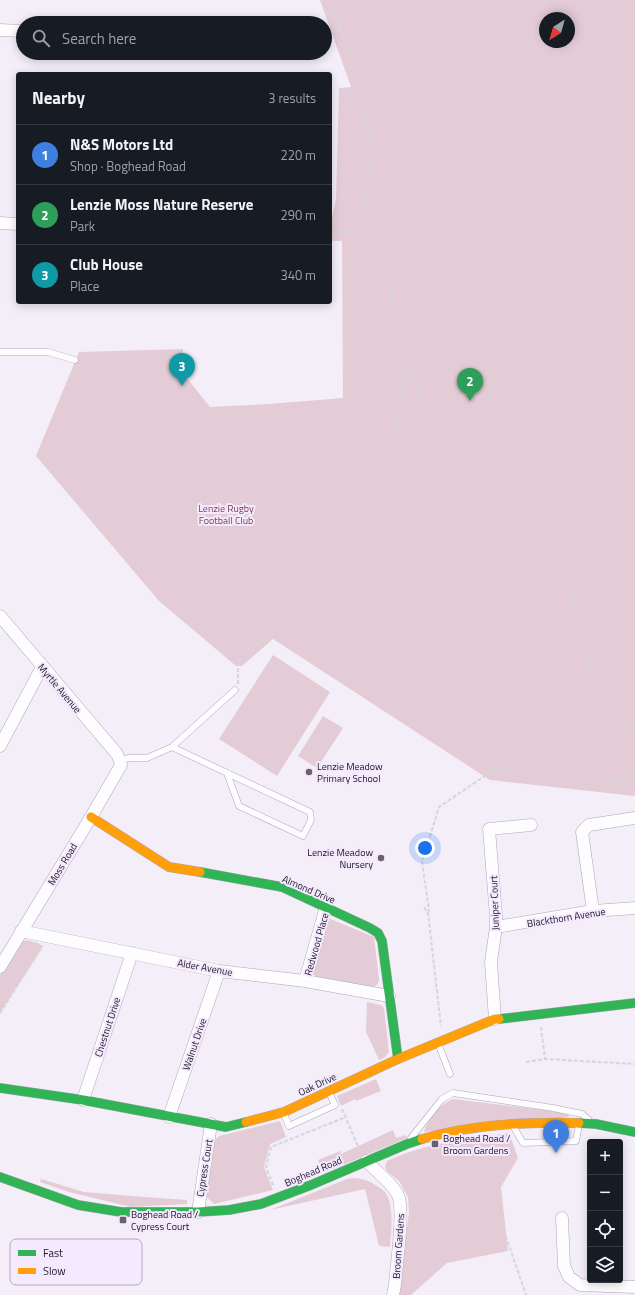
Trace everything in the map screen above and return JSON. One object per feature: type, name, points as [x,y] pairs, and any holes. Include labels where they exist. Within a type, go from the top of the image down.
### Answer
[{"type":"street","points":[[0,30],[16,31]]},
{"type":"street","points":[[0,223],[16,224]]},
{"type":"street","name":"Myrtle Avenue","points":[[0,616],[117,754],[120,760]]},
{"type":"street","points":[[0,746],[42,667]]},
{"type":"street","name":"Moss Road","points":[[0,966],[118,771],[121,765],[120,760]]},
{"type":"street","name":"Almond Drive","points":[[91,817],[169,867],[282,887],[370,928],[378,934],[382,941],[398,1059]]},
{"type":"street","points":[[593,911],[582,832],[589,824],[635,818]]},
{"type":"street","name":"Juniper Court","points":[[495,1019],[491,962],[496,927],[489,829],[531,825]]},
{"type":"street","name":"Redwood Place","points":[[305,981],[326,907]]},
{"type":"street","name":"Blackthorn Avenue","points":[[496,927],[593,911],[635,908]]},
{"type":"street","name":"Alder Avenue","points":[[21,931],[219,971],[305,981],[389,996]]},
{"type":"street","name":"Chestnut Drive","points":[[83,1100],[132,953]]},
{"type":"street","name":"Walnut Drive","points":[[169,1116],[219,971]]},
{"type":"street","name":"Oak Drive","points":[[0,1088],[83,1100],[226,1127],[284,1112],[398,1059],[495,1019],[635,1003]]},
{"type":"street","name":"Cypress Court","points":[[198,1212],[211,1124]]},
{"type":"street","name":"Boghead Road","points":[[0,1178],[78,1205],[121,1212],[198,1212],[230,1210],[262,1204],[311,1185],[363,1157],[440,1134],[476,1127],[512,1124],[596,1124],[635,1132]]},
{"type":"street","name":"Broom Gardens","points":[[363,1157],[387,1181],[398,1195],[401,1211],[393,1295]]},
{"type":"street","points":[[562,1218],[564,1266],[569,1277],[580,1285],[635,1287]]},
{"type":"lane","points":[[0,352],[48,352],[75,360]]},
{"type":"lane","points":[[120,760],[128,758],[147,758],[172,747],[235,690]]},
{"type":"lane","points":[[172,747],[310,812],[311,820],[303,836],[239,806],[227,774]]},
{"type":"lane","points":[[440,1041],[450,1074]]},
{"type":"lane","points":[[284,1112],[289,1126],[335,1105],[328,1091]]},
{"type":"lane","points":[[407,1144],[442,1099],[453,1093],[553,1108],[582,1114],[596,1124]]},
{"type":"lane","points":[[512,1124],[523,1143],[576,1141],[579,1124]]},
{"type":"path","points":[[330,0],[339,28],[352,55],[359,76],[359,102],[369,132],[373,152],[366,189],[366,202],[381,233],[386,258],[393,313],[404,363],[415,382],[424,407],[445,445],[458,462],[473,495],[490,522],[502,532],[536,549],[556,566],[566,577],[571,588],[581,635],[592,674],[603,704],[618,717],[635,728]]},
{"type":"path","points":[[597,0],[615,8],[626,5],[628,0]]},
{"type":"path","points":[[332,30],[339,28]]},
{"type":"path","points":[[332,234],[376,225]]},
{"type":"path","points":[[235,690],[238,685],[238,662],[251,648],[270,638],[391,446],[399,410],[404,363]]},
{"type":"path","points":[[440,1041],[428,913],[429,910],[422,862],[440,807],[495,769],[635,783]]},
{"type":"path","points":[[424,907],[428,913]]},
{"type":"path","points":[[0,1013],[49,937]]},
{"type":"path","points":[[540,1013],[545,1059]]},
{"type":"path","points":[[526,1062],[545,1059],[635,1064]]},
{"type":"path","points":[[340,1106],[363,1157]]},
{"type":"path","points":[[276,1189],[266,1166],[271,1147],[346,1117]]},
{"type":"path","points":[[476,1127],[478,1135],[469,1136],[478,1177],[503,1228],[526,1295]]},
{"type":"green space","name":"Lenzie Rugby Football Club","points":[[320,0],[635,0],[635,796],[490,780],[273,639],[242,666],[236,666],[159,601],[36,456],[79,352],[183,349],[182,372],[210,407],[343,398],[342,241],[332,241],[332,218],[336,200],[339,88],[351,87],[332,34],[332,16],[326,16]]},
{"type":"green space","points":[[273,655],[330,692],[277,776],[219,739]]},
{"type":"green space","points":[[323,716],[343,728],[317,768],[298,756]]},
{"type":"green space","points":[[328,918],[374,937],[379,979],[374,988],[320,980],[314,975],[313,968]]},
{"type":"green space","points":[[26,940],[43,946],[0,1013],[0,975],[19,944]]},
{"type":"green space","points":[[367,1002],[381,1005],[384,1008],[389,1052],[384,1058],[379,1060],[366,1032]]},
{"type":"green space","points":[[376,1079],[381,1091],[356,1101],[355,1099],[341,1106],[337,1096]]},
{"type":"green space","points":[[453,1099],[552,1111],[567,1114],[570,1117],[424,1132],[428,1122],[435,1112],[448,1101]]},
{"type":"green space","points":[[280,1121],[286,1137],[270,1144],[264,1167],[273,1190],[214,1204],[205,1195],[215,1140],[219,1136]]},
{"type":"green space","points":[[393,1130],[396,1138],[406,1135],[407,1138],[324,1173],[318,1160],[340,1151],[341,1154]]},
{"type":"green space","points":[[509,1133],[518,1158],[501,1187],[508,1251],[447,1263],[411,1295],[399,1295],[409,1212],[408,1197],[399,1181],[387,1171],[385,1166],[387,1161],[431,1146]]},
{"type":"green space","points":[[41,1179],[84,1192],[187,1200],[187,1204],[131,1207],[69,1192],[40,1182]]},
{"type":"green space","points":[[347,1179],[363,1179],[380,1187],[387,1196],[390,1203],[392,1218],[390,1247],[379,1246],[365,1189],[270,1210]]},
{"type":"traffic: fast","points":[[200,872],[282,887],[378,933],[382,941],[398,1059]]},
{"type":"traffic: fast","points":[[499,1019],[635,1003]]},
{"type":"traffic: fast","points":[[0,1088],[83,1100],[226,1127],[246,1122]]},
{"type":"traffic: fast","points":[[579,1123],[596,1124],[635,1132]]},
{"type":"traffic: fast","points":[[0,1177],[78,1205],[121,1212],[198,1212],[229,1210],[261,1204],[422,1139]]},
{"type":"traffic: slow","points":[[91,817],[169,867],[200,872]]},
{"type":"traffic: slow","points":[[246,1122],[284,1112],[398,1059],[495,1019],[499,1019]]},
{"type":"traffic: slow","points":[[422,1139],[480,1127],[539,1123],[579,1123]]},
{"type":"place","name":"Club House","points":[[182,386]]},
{"type":"place","name":"Lenzie Moss Nature Reserve","points":[[470,401]]},
{"type":"place","name":"Lenzie Meadow Primary School","points":[[309,772]]},
{"type":"place","name":"Lenzie Meadow Nursery","points":[[381,858]]},
{"type":"place","name":"Boghead Road / Broom Gardens","points":[[435,1144]]},
{"type":"place","name":"N&S Motors Ltd","points":[[556,1153]]},
{"type":"place","name":"Boghead Road / Cypress Court","points":[[123,1220]]}]
